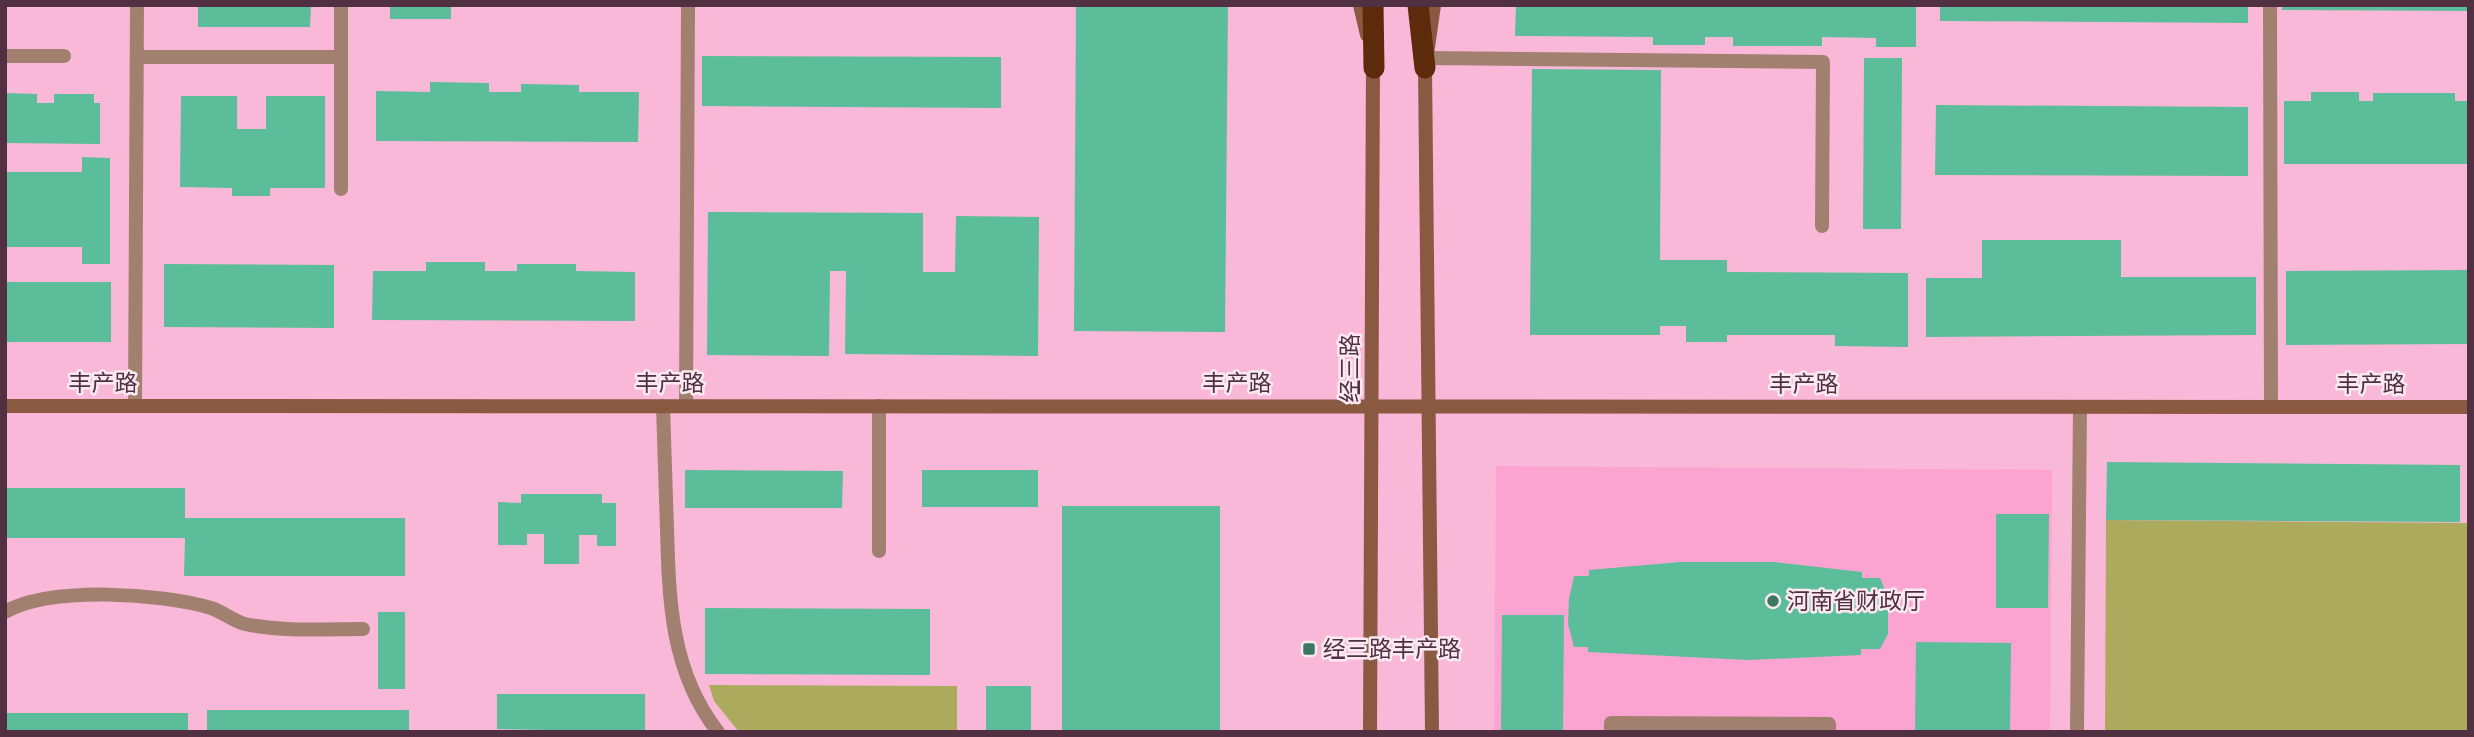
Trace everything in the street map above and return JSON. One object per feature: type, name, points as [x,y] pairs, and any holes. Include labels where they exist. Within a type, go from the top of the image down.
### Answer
[{"type":"highway","points":[[1373,5],[1374,68]]},
{"type":"highway","points":[[1418,5],[1426,63]]},
{"type":"street","name":"经三路","points":[[1360,5],[1374,68],[1370,732]]},
{"type":"street","points":[[1432,732],[1426,63],[1434,5]]},
{"type":"street","name":"丰产路","points":[[5,406],[2469,407]]},
{"type":"lane","points":[[135,406],[137,5]]},
{"type":"lane","points":[[341,5],[341,189]]},
{"type":"lane","points":[[686,406],[688,5]]},
{"type":"lane","points":[[2270,5],[2271,407]]},
{"type":"lane","points":[[5,56],[64,56]]},
{"type":"lane","points":[[137,57],[341,57]]},
{"type":"lane","points":[[1426,63],[1823,62],[1822,226]]},
{"type":"lane","points":[[663,406],[670,604],[674,638],[690,688],[718,732]]},
{"type":"lane","points":[[879,406],[879,551]]},
{"type":"lane","points":[[2077,732],[2080,407]]},
{"type":"lane","points":[[5,612],[19,604],[77,596],[162,596],[214,609],[242,624],[274,628],[363,629]]},
{"type":"lane","points":[[1611,732],[1611,723],[1829,724],[1829,732]]},
{"type":"shaded area","name":"河南省财政厅","points":[[1496,466],[2052,470],[2050,732],[1494,732]]},
{"type":"shaded area","points":[[2106,520],[2469,523],[2469,732],[2105,732]]},
{"type":"shaded area","points":[[709,685],[957,686],[957,732],[739,732],[714,701]]},
{"type":"building","points":[[198,5],[311,5],[310,27],[198,27]]},
{"type":"building","points":[[390,5],[451,5],[451,19],[390,19]]},
{"type":"building","points":[[1076,5],[1228,5],[1225,332],[1074,331]]},
{"type":"building","points":[[1516,5],[1916,5],[1916,47],[1876,47],[1876,38],[1822,37],[1822,46],[1733,46],[1733,37],[1705,37],[1705,45],[1653,45],[1653,37],[1515,36]]},
{"type":"building","points":[[1940,5],[2248,5],[2248,23],[1940,21]]},
{"type":"building","points":[[2282,5],[2469,5],[2469,11],[2282,10]]},
{"type":"building","points":[[702,56],[1001,57],[1001,108],[702,106]]},
{"type":"building","points":[[1864,58],[1902,58],[1901,229],[1863,229]]},
{"type":"building","points":[[1532,69],[1661,70],[1660,260],[1727,260],[1727,272],[1908,273],[1908,347],[1835,346],[1835,335],[1727,335],[1727,342],[1686,342],[1686,326],[1660,326],[1660,335],[1530,335]]},
{"type":"building","points":[[430,82],[489,83],[489,92],[521,92],[521,84],[579,85],[579,92],[639,92],[638,142],[376,141],[376,91],[430,92]]},
{"type":"building","points":[[2311,92],[2359,92],[2359,101],[2373,101],[2373,93],[2455,93],[2455,101],[2469,101],[2469,164],[2284,164],[2284,101],[2311,101]]},
{"type":"building","points":[[5,93],[37,94],[37,103],[54,103],[54,94],[94,94],[94,103],[100,103],[100,144],[5,143]]},
{"type":"building","points":[[181,96],[237,96],[237,129],[266,129],[266,96],[325,96],[325,188],[270,188],[270,196],[232,196],[232,188],[180,187]]},
{"type":"building","points":[[1936,105],[2248,107],[2248,176],[1935,175]]},
{"type":"building","points":[[82,157],[110,158],[110,264],[82,264],[82,247],[5,247],[5,172],[82,172]]},
{"type":"building","points":[[708,212],[923,213],[923,272],[955,272],[956,216],[1039,217],[1038,356],[845,354],[846,271],[830,271],[829,356],[707,355]]},
{"type":"building","points":[[1982,240],[2121,240],[2121,277],[2256,277],[2256,335],[1926,337],[1926,278],[1982,278]]},
{"type":"building","points":[[426,262],[485,262],[485,271],[517,271],[517,264],[576,264],[576,271],[635,272],[635,321],[372,320],[373,271],[426,271]]},
{"type":"building","points":[[164,264],[334,265],[334,328],[164,327]]},
{"type":"building","points":[[2469,270],[2469,344],[2286,345],[2286,271]]},
{"type":"building","points":[[5,282],[111,282],[111,342],[5,342]]},
{"type":"building","points":[[2107,462],[2460,465],[2460,522],[2106,520]]},
{"type":"building","points":[[685,470],[843,471],[842,508],[685,508]]},
{"type":"building","points":[[922,470],[1038,470],[1038,507],[922,507]]},
{"type":"building","points":[[5,488],[185,488],[185,518],[405,518],[405,576],[184,576],[185,538],[5,538]]},
{"type":"building","points":[[521,494],[602,494],[602,503],[616,503],[616,546],[597,546],[597,535],[579,535],[579,564],[544,564],[544,534],[527,534],[527,545],[498,545],[498,502],[521,503]]},
{"type":"building","points":[[1062,506],[1220,506],[1220,732],[1062,732]]},
{"type":"building","points":[[1996,514],[2049,514],[2048,608],[1996,608]]},
{"type":"building","points":[[1680,562],[1774,562],[1862,572],[1862,578],[1880,578],[1888,597],[1888,634],[1880,649],[1861,649],[1861,655],[1748,660],[1588,652],[1588,647],[1574,647],[1568,624],[1569,599],[1574,576],[1589,576],[1589,570]]},
{"type":"building","points":[[705,608],[930,609],[930,675],[705,674]]},
{"type":"building","points":[[378,612],[405,612],[405,689],[378,689]]},
{"type":"building","points":[[1502,615],[1564,615],[1563,732],[1501,732]]},
{"type":"building","points":[[1916,642],[2011,643],[2010,732],[1915,732]]},
{"type":"building","points":[[986,686],[1031,686],[1031,732],[986,732]]},
{"type":"building","points":[[497,694],[645,694],[645,732],[497,729]]},
{"type":"building","points":[[207,710],[409,710],[409,732],[207,732]]},
{"type":"building","points":[[5,713],[188,713],[188,732],[5,732]]},
{"type":"place","name":"河南省财政厅","points":[[1773,601]]},
{"type":"place","name":"经三路丰产路","points":[[1309,649]]}]
